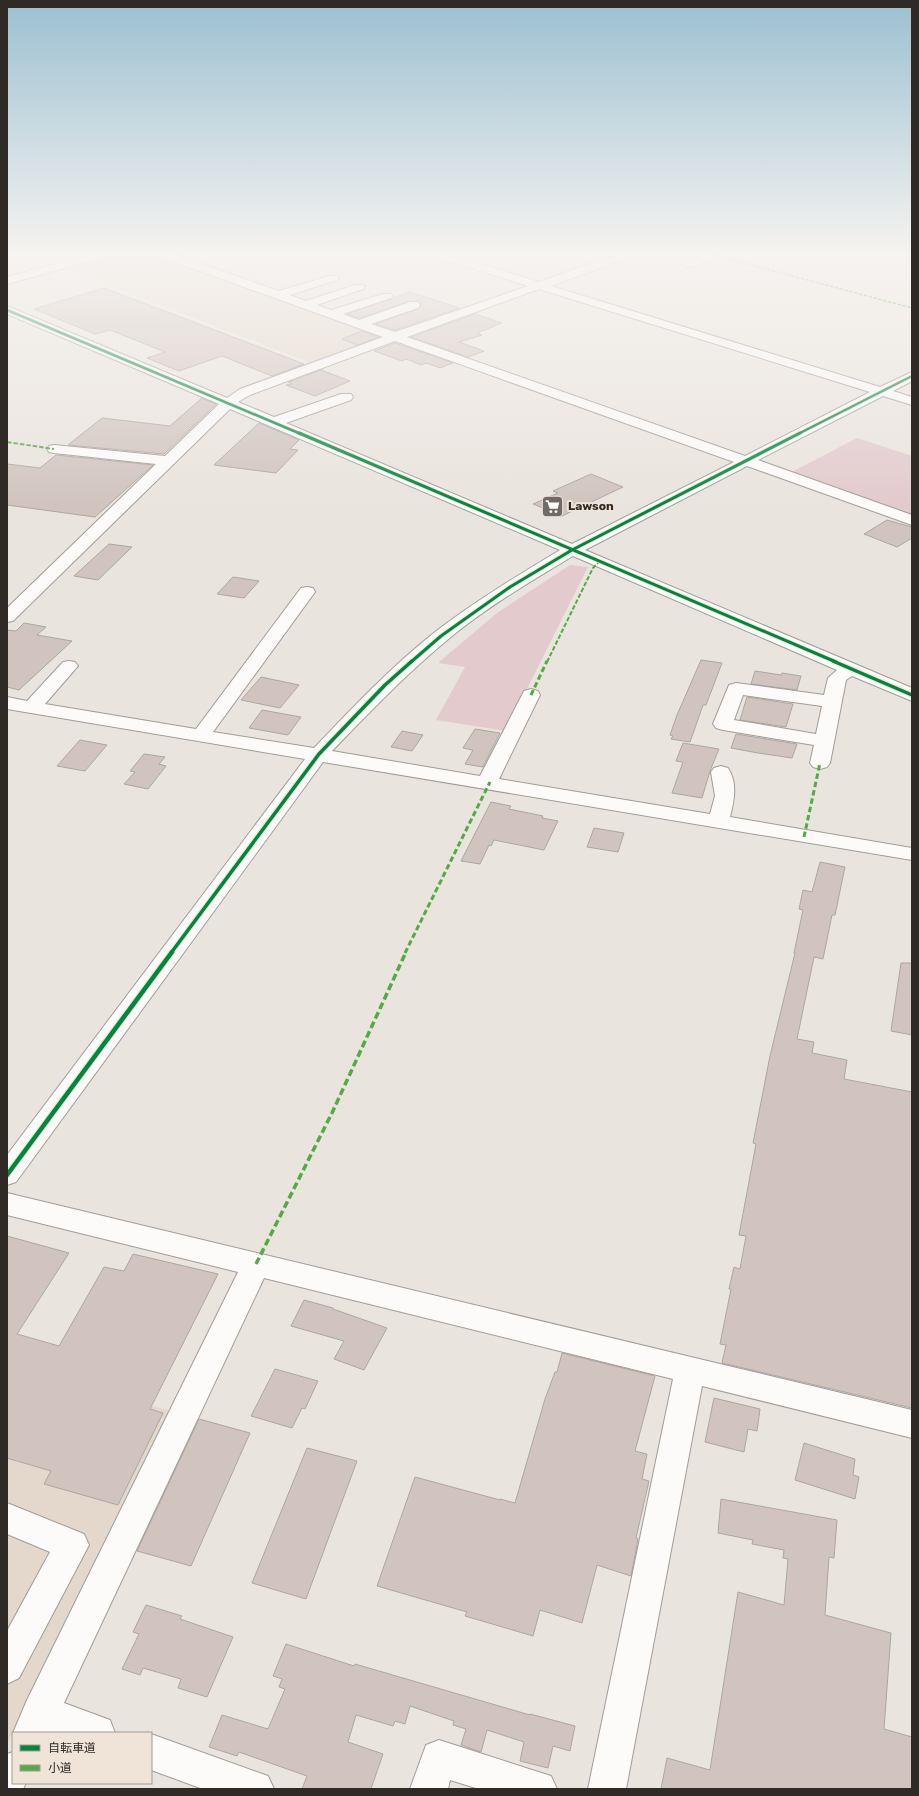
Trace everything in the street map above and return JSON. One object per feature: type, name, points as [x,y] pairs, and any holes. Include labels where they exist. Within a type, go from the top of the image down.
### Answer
[{"type":"street","points":[[75,339],[274,422],[912,695]]},
{"type":"street","points":[[7,617],[228,403],[245,392],[389,339]]},
{"type":"street","points":[[399,339],[912,520]]},
{"type":"street","points":[[712,339],[912,401]]},
{"type":"street","points":[[7,1175],[319,754],[385,685],[441,636],[510,587],[572,550],[912,376]]},
{"type":"street","points":[[274,422],[346,397]]},
{"type":"street","points":[[54,449],[168,461]]},
{"type":"street","points":[[201,735],[308,592]]},
{"type":"street","points":[[32,707],[69,666]]},
{"type":"street","points":[[820,762],[836,678],[852,669]]},
{"type":"street","points":[[824,741],[723,724],[736,689],[831,702]]},
{"type":"street","points":[[487,782],[531,695]]},
{"type":"street","points":[[7,703],[912,854]]},
{"type":"street","points":[[718,822],[725,796],[721,772]]},
{"type":"street","points":[[7,1204],[912,1424]]},
{"type":"street","points":[[90,1732],[36,1723],[256,1264]]},
{"type":"street","points":[[607,1789],[690,1371]]},
{"type":"street","points":[[7,1518],[72,1545],[7,1666]]},
{"type":"street","points":[[152,1752],[255,1789]]},
{"type":"street","points":[[429,1789],[439,1758],[538,1789]]},
{"type":"street","points":[[7,1782],[12,1772]]},
{"type":"shaded area","points":[[249,339],[378,339],[312,363]]},
{"type":"shaded area","points":[[857,438],[912,456],[912,517],[788,474]]},
{"type":"shaded area","points":[[570,565],[588,567],[506,731],[436,720],[465,667],[438,663],[497,613]]},
{"type":"shaded area","points":[[7,1367],[171,1411],[7,1744]]},
{"type":"building","points":[[132,339],[238,339],[304,364],[272,376],[222,356],[179,371],[147,358],[165,352]]},
{"type":"building","points":[[342,339],[374,339],[358,345]]},
{"type":"building","points":[[416,339],[469,339],[459,342],[484,351],[468,357]]},
{"type":"building","points":[[395,343],[453,363],[440,368],[426,363],[421,365],[406,359],[402,361],[374,351]]},
{"type":"building","points":[[321,370],[350,381],[315,396],[286,385],[292,384],[288,382]]},
{"type":"building","points":[[202,398],[216,404],[164,454],[68,445],[102,418],[170,426]]},
{"type":"building","points":[[259,423],[299,440],[290,449],[298,450],[276,473],[214,465]]},
{"type":"building","points":[[56,455],[153,465],[95,517],[7,505],[7,464],[40,468]]},
{"type":"building","points":[[591,474],[623,487],[562,516],[533,504],[558,493],[553,491]]},
{"type":"building","points":[[887,520],[912,527],[912,538],[897,547],[864,534]]},
{"type":"building","points":[[109,544],[132,547],[98,580],[74,576]]},
{"type":"building","points":[[233,577],[259,581],[244,598],[217,594]]},
{"type":"building","points":[[24,623],[46,627],[37,635],[72,641],[19,690],[7,687],[7,630],[16,631]]},
{"type":"building","points":[[701,660],[722,663],[706,705],[703,705],[690,742],[671,739],[673,736],[670,735],[677,715]]},
{"type":"building","points":[[755,671],[801,676],[797,690],[751,684]]},
{"type":"building","points":[[261,677],[299,685],[280,708],[241,700]]},
{"type":"building","points":[[747,697],[793,704],[786,727],[740,720]]},
{"type":"building","points":[[262,710],[301,717],[288,735],[249,728]]},
{"type":"building","points":[[475,729],[500,733],[483,767],[465,764],[473,750],[463,748]]},
{"type":"building","points":[[402,731],[423,735],[412,751],[391,747]]},
{"type":"building","points":[[736,734],[797,744],[792,758],[758,753],[731,748]]},
{"type":"building","points":[[80,740],[107,745],[85,771],[57,766]]},
{"type":"building","points":[[683,743],[719,749],[710,771],[702,798],[672,793],[683,762],[676,761]]},
{"type":"building","points":[[144,754],[165,757],[159,764],[166,766],[148,789],[124,784],[135,772],[130,771]]},
{"type":"building","points":[[491,802],[511,806],[509,809],[543,816],[542,818],[558,821],[544,850],[494,840],[491,846],[489,845],[480,864],[461,861]]},
{"type":"building","points":[[594,828],[624,833],[618,852],[587,847]]},
{"type":"building","points":[[820,862],[845,867],[835,915],[832,915],[823,959],[814,957],[797,1039],[814,1042],[812,1053],[847,1060],[844,1079],[912,1092],[912,1408],[722,1363],[726,1345],[720,1344],[734,1267],[740,1269],[746,1236],[739,1235],[756,1144],[753,1143],[770,1056],[795,953],[803,910],[799,909],[803,890],[812,892]]},
{"type":"building","points":[[901,963],[912,963],[912,1035],[891,1031]]},
{"type":"building","points":[[7,1236],[69,1253],[17,1334],[59,1346],[104,1267],[124,1271],[133,1254],[218,1274],[150,1409],[163,1413],[118,1505],[44,1484],[51,1471],[7,1458]]},
{"type":"building","points":[[304,1300],[333,1308],[387,1328],[364,1370],[334,1359],[344,1341],[291,1326]]},
{"type":"building","points":[[562,1353],[655,1376],[635,1451],[647,1454],[642,1479],[649,1481],[636,1538],[638,1539],[631,1576],[597,1565],[582,1623],[540,1610],[533,1636],[465,1616],[467,1612],[377,1586],[415,1477],[515,1503],[545,1399],[555,1372],[557,1372]]},
{"type":"building","points":[[275,1369],[318,1381],[305,1409],[302,1408],[292,1428],[251,1416]]},
{"type":"building","points":[[714,1398],[760,1409],[757,1431],[748,1429],[744,1452],[705,1442]]},
{"type":"building","points":[[199,1419],[250,1433],[191,1566],[137,1551]]},
{"type":"building","points":[[804,1443],[855,1459],[853,1475],[859,1477],[855,1499],[795,1480]]},
{"type":"building","points":[[307,1448],[357,1461],[306,1599],[252,1583]]},
{"type":"building","points":[[721,1499],[837,1520],[834,1558],[829,1557],[825,1615],[891,1633],[884,1729],[912,1737],[912,1789],[661,1789],[667,1758],[710,1770],[738,1592],[784,1605],[788,1559],[783,1558],[784,1550],[752,1544],[753,1540],[718,1533]]},
{"type":"building","points":[[146,1605],[182,1616],[180,1619],[233,1637],[207,1697],[178,1688],[181,1679],[143,1668],[140,1675],[122,1669],[139,1634],[133,1632]]},
{"type":"building","points":[[286,1644],[354,1666],[355,1664],[530,1715],[575,1726],[570,1751],[553,1746],[548,1768],[520,1761],[524,1742],[487,1730],[481,1752],[461,1745],[466,1729],[453,1725],[454,1721],[410,1706],[405,1724],[395,1721],[393,1726],[356,1715],[348,1742],[383,1754],[371,1789],[302,1789],[307,1776],[239,1752],[237,1756],[209,1747],[222,1715],[268,1729],[285,1689],[279,1687],[282,1679],[273,1676]]},
{"type":"marked path","points":[[7,442],[54,449]]},
{"type":"marked path","points":[[531,695],[593,568],[599,562]]},
{"type":"marked path","points":[[804,837],[820,763]]},
{"type":"marked path","points":[[256,1264],[332,1113],[393,978],[490,782]]},
{"type":"cycle path","points":[[75,339],[912,695]]},
{"type":"cycle path","points":[[7,1175],[319,754],[385,685],[441,636],[510,587],[572,550],[912,376]]},
{"type":"place","name":"Lawson","points":[[553,506]]}]
